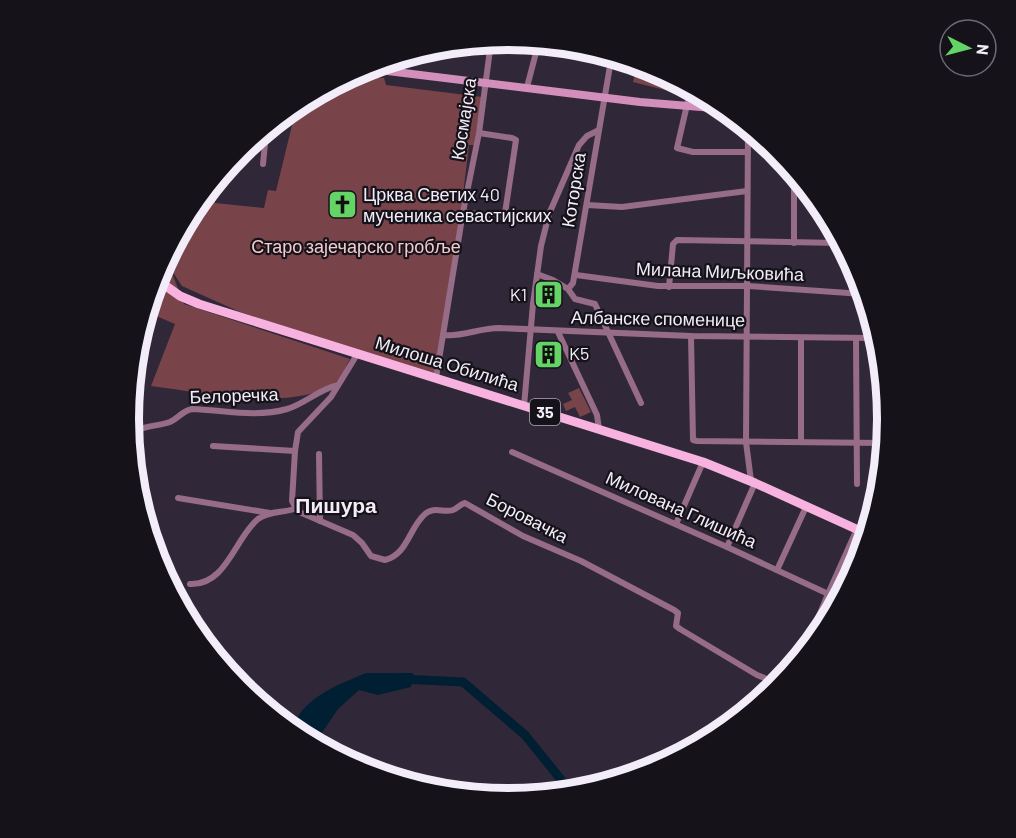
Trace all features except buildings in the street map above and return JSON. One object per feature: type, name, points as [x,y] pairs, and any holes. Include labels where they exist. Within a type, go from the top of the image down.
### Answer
[{"type":"main road","name":"Милоша Обилића","points":[[166,281],[175,289],[218,310]]},
{"type":"main road","name":"Милоша Обилића","points":[[164,285],[180,296],[218,310],[703,462],[860,531]]},
{"type":"street","name":"Космајска","points":[[436,378],[463,212],[479,133],[490,50]]},
{"type":"street","points":[[527,87],[537,51]]},
{"type":"street","name":"Которска","points":[[568,289],[572,286],[576,275],[610,64]]},
{"type":"street","points":[[385,71],[706,108]]},
{"type":"street","points":[[689,97],[677,148],[693,152],[748,152]]},
{"type":"street","points":[[524,406],[537,274],[551,207],[581,142],[591,133],[599,130]]},
{"type":"street","points":[[463,212],[500,217],[505,213],[516,142],[515,139],[479,133]]},
{"type":"street","points":[[727,547],[753,482],[746,442],[748,138]]},
{"type":"street","points":[[263,164],[267,139]]},
{"type":"street","points":[[794,188],[794,243]]},
{"type":"street","points":[[587,205],[622,207],[747,191]]},
{"type":"street","points":[[669,287],[673,244],[677,240],[832,243]]},
{"type":"street","points":[[537,274],[568,289],[575,299],[595,304],[640,403]]},
{"type":"street","name":"Милана Миљковића","points":[[576,275],[669,287],[748,286],[855,293]]},
{"type":"street","name":"Албанске споменице","points":[[444,335],[463,335],[489,328],[691,336],[868,338]]},
{"type":"street","points":[[558,332],[597,415],[599,429]]},
{"type":"street","points":[[691,336],[693,440],[877,443]]},
{"type":"street","points":[[801,338],[801,442]]},
{"type":"street","points":[[856,339],[856,484]]},
{"type":"street","points":[[190,584],[201,584],[223,567],[249,528],[258,519],[270,513],[294,509],[292,501],[295,451],[300,429],[331,397],[358,353]]},
{"type":"street","name":"Белоречка","points":[[139,430],[150,425],[171,422],[185,410],[192,409],[246,413],[275,412],[287,409],[339,385]]},
{"type":"street","points":[[213,446],[295,451]]},
{"type":"street","name":"Милована Глишића","points":[[512,452],[832,596]]},
{"type":"street","points":[[319,454],[320,521]]},
{"type":"street","points":[[676,524],[703,462]]},
{"type":"street","points":[[178,498],[270,513]]},
{"type":"street","name":"Боровачка","points":[[294,509],[353,535],[363,543],[371,556],[384,560],[399,552],[428,512],[441,509],[453,510],[463,503],[468,504],[523,536],[581,561],[675,610],[678,613],[676,626],[680,629],[769,680]]},
{"type":"street","points":[[777,570],[806,507]]},
{"type":"street","points":[[818,619],[828,594],[859,535]]},
{"type":"green space","points":[[635,72],[681,93],[681,94],[633,82]]},
{"type":"green space","name":"Старо зајечарско гробље","points":[[368,78],[384,78],[386,85],[482,97],[474,145],[469,145],[462,203],[433,374],[240,312],[182,286],[171,269],[188,234],[215,194],[215,203],[264,208],[268,190],[276,191],[294,119],[345,88]]},
{"type":"green space","name":"Старо зајечарско гробље","points":[[171,270],[184,304],[350,359],[336,382],[318,391],[297,397],[246,398],[151,386],[175,324],[153,315]]},
{"type":"green space","points":[[579,388],[591,412],[580,417],[575,407],[566,411],[563,404],[572,400],[568,393]]},
{"type":"water","points":[[366,673],[413,673],[411,687],[378,695],[359,690],[338,709],[319,737],[296,721],[299,714],[315,698]]},
{"type":"waterway","points":[[402,679],[463,682],[525,735],[564,784]]},
{"type":"place","name":"Црква Светих 40 мученика севастијских","points":[[342,205]]},
{"type":"place","name":"K1","points":[[548,295]]},
{"type":"place","name":"K5","points":[[548,354]]},
{"type":"district","name":"Пишура","points":[[336,506]]}]
